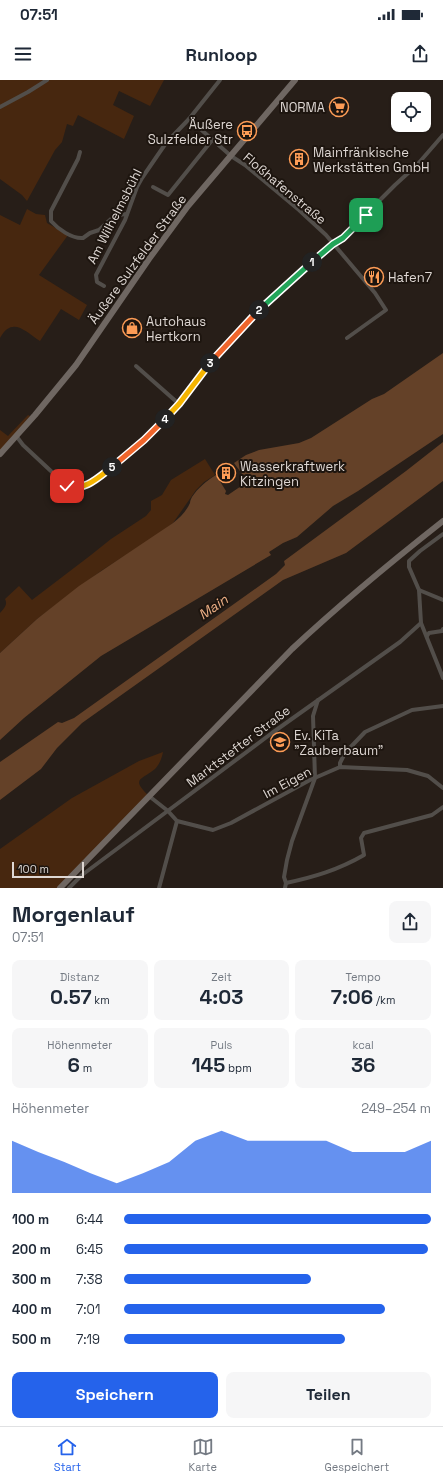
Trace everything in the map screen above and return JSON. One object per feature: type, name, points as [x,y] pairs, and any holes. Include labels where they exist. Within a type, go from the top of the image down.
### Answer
[{"type":"main road","name":"Äußere Sulzfelder Straße","points":[[0,454],[16,437],[76,364],[188,206],[295,80]]},
{"type":"main road","points":[[60,888],[292,649],[320,623],[443,520]]},
{"type":"street","points":[[0,108],[47,80]]},
{"type":"street","name":"Am Wilhelmsbühl","points":[[104,286],[97,282],[96,275],[127,214],[142,178],[166,143],[220,80]]},
{"type":"street","name":"Floßhafenstraße","points":[[189,118],[231,156],[245,165],[299,210],[326,235],[375,293],[386,310],[347,338]]},
{"type":"street","points":[[16,437],[22,445],[63,484],[70,488],[78,488],[94,481],[144,440],[179,404],[207,367],[256,314],[285,286],[333,244],[343,238],[395,185],[417,165],[443,135]]},
{"type":"street","points":[[153,187],[168,195],[213,139]]},
{"type":"street","points":[[80,152],[78,159],[51,211],[51,221],[54,226],[74,237],[83,238],[90,233],[99,230],[110,219],[118,215],[127,214]]},
{"type":"street","points":[[136,366],[179,404]]},
{"type":"street","points":[[443,534],[420,550],[408,561],[409,567],[420,590],[421,623],[443,678]]},
{"type":"street","points":[[420,590],[443,600]]},
{"type":"street","name":"Marktstefter Straße","points":[[70,888],[82,875],[272,733],[400,642],[421,623]]},
{"type":"street","points":[[427,636],[429,633],[442,631],[443,629]]},
{"type":"street","points":[[318,700],[313,716],[315,778],[292,841],[284,877],[285,886],[319,876],[350,863],[364,855],[361,838],[364,833],[432,815],[443,807]]},
{"type":"street","points":[[340,767],[340,763],[345,753],[365,732],[412,710],[443,706]]},
{"type":"street","name":"Im Eigen","points":[[177,821],[213,830],[231,823],[315,778],[340,767],[408,770],[428,776],[443,788]]},
{"type":"street","points":[[150,796],[168,811],[177,821],[159,888]]},
{"type":"shaded area","points":[[0,80],[164,80],[150,106],[119,91],[113,105],[134,116],[124,139],[78,115],[73,126],[67,124],[62,142],[55,150],[27,201],[22,195],[0,179]]},
{"type":"shaded area","points":[[27,209],[36,214],[45,215],[47,223],[68,235],[39,275],[87,305],[79,320],[61,309],[40,341],[24,330],[14,327],[5,331],[0,338],[0,215],[20,225]]},
{"type":"shaded area","points":[[443,353],[443,434],[333,506],[297,537],[283,543],[269,552],[271,555],[101,656],[24,718],[0,740],[0,653],[37,619],[79,586],[176,521],[187,508],[192,497],[202,485],[212,477],[216,475],[226,491],[225,494],[228,495],[250,480],[249,477],[245,478],[234,463],[246,455],[259,450],[299,443],[311,438],[372,399],[384,394]]},
{"type":"shaded area","points":[[28,415],[32,417],[0,452],[0,430],[8,436]]},
{"type":"shaded area","points":[[443,442],[443,481],[346,553],[283,580],[82,723],[57,748],[41,769],[0,800],[0,762],[58,722],[62,723],[74,718],[276,574],[285,565],[284,561]]},
{"type":"shaded area","points":[[205,459],[215,475],[204,482],[196,490],[173,523],[101,571],[37,619],[0,653],[0,613],[6,605],[5,599],[19,586],[32,600],[111,539],[146,516],[151,510],[151,501],[162,495],[171,480]]},
{"type":"shaded area","points":[[163,752],[162,757],[155,769],[142,778],[139,782],[140,786],[149,796],[59,888],[0,888],[0,849],[72,798],[139,761]]},
{"type":"place","name":"NORMA","points":[[339,107]]},
{"type":"place","name":"Äußere Sulzfelder Str","points":[[247,131]]},
{"type":"place","name":"Mainfränkische Werkstätten GmbH","points":[[299,159]]},
{"type":"place","name":"Hafen7","points":[[374,277]]},
{"type":"place","name":"Autohaus Hertkorn","points":[[132,328]]},
{"type":"place","name":"Wasserkraftwerk Kitzingen","points":[[226,473]]},
{"type":"place","name":"Ev. KiTa \"Zauberbaum\"","points":[[280,742]]},
{"type":"route","points":[[67,486],[78,488],[94,481],[144,440],[179,404],[202,372],[256,314],[285,286],[333,244],[343,238],[366,215]]},
{"type":"water label","name":"Main","points":[[213,607]]}]
